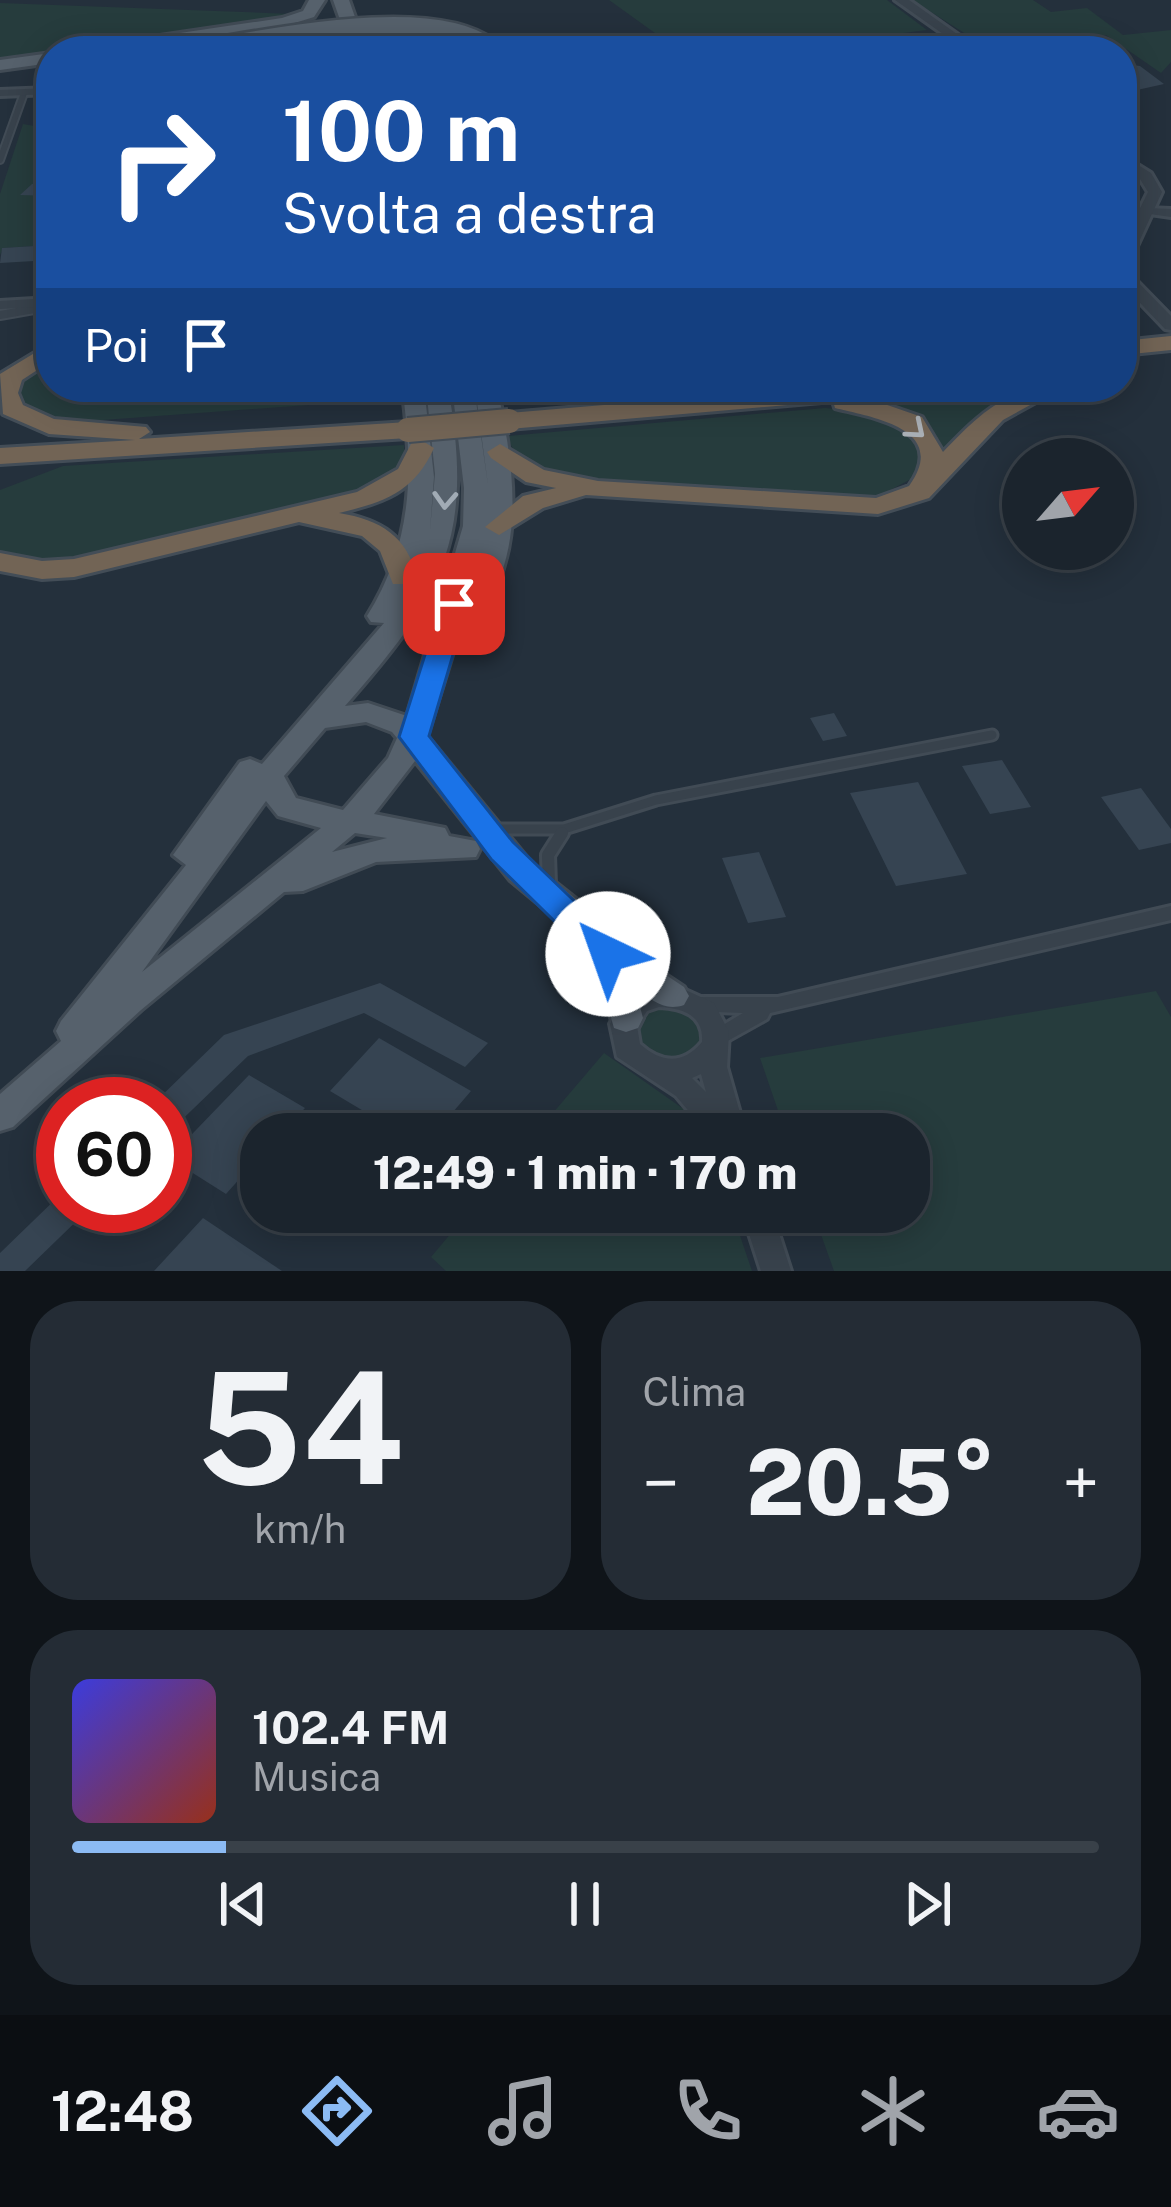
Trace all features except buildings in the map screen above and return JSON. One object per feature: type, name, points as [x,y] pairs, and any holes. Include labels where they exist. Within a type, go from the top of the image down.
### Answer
[{"type":"highway","points":[[1137,349],[1168,353]]},
{"type":"highway","points":[[1137,364],[1168,353]]},
{"type":"highway","points":[[0,371],[36,354]]},
{"type":"highway","points":[[36,358],[11,376],[6,393],[12,409],[49,426],[137,432]]},
{"type":"highway","points":[[507,414],[619,402]]},
{"type":"highway","points":[[0,439],[137,432],[416,406],[507,414],[654,402]]},
{"type":"highway","points":[[740,402],[753,408],[851,403],[891,412],[914,424],[934,447],[927,485]]},
{"type":"highway","points":[[500,452],[535,476],[598,489],[862,507],[904,500],[927,485],[1001,410],[1018,402]]},
{"type":"highway","points":[[0,481],[49,463],[166,454],[416,406]]},
{"type":"highway","points":[[0,566],[74,568],[366,498],[409,474],[416,406]]},
{"type":"highway","points":[[0,456],[201,444]]},
{"type":"highway","points":[[499,527],[540,499],[598,489]]},
{"type":"highway","points":[[0,566],[71,574],[318,519],[355,524],[385,536],[398,551],[404,578]]},
{"type":"main road","points":[[192,36],[291,21],[311,12],[321,0],[346,36]]},
{"type":"main road","points":[[341,0],[351,36]]},
{"type":"main road","points":[[323,36],[429,25],[480,36]]},
{"type":"main road","points":[[0,73],[36,62]]},
{"type":"main road","points":[[0,73],[36,71]]},
{"type":"main road","points":[[0,1115],[353,818],[394,772],[414,737],[476,518],[465,402]]},
{"type":"main road","points":[[443,641],[479,593],[499,527],[500,452],[489,402]]},
{"type":"main road","points":[[87,1015],[120,956],[256,762],[380,616],[404,578],[422,519],[416,406]]},
{"type":"main road","points":[[0,1115],[87,1015],[269,775],[404,615],[434,560],[447,494],[416,406]]},
{"type":"main road","points":[[314,720],[368,712],[397,721],[414,737],[474,839],[556,899],[608,954],[685,1001]]},
{"type":"main road","points":[[269,775],[291,809],[474,839]]},
{"type":"main road","points":[[198,944],[282,889],[344,858],[414,843],[474,839]]},
{"type":"main road","points":[[608,954],[626,1018]]},
{"type":"street","points":[[901,0],[953,36]]},
{"type":"street","points":[[0,94],[36,92]]},
{"type":"street","points":[[1137,169],[1163,195],[1137,232]]},
{"type":"street","points":[[1147,212],[1171,213]]},
{"type":"street","points":[[1137,290],[1171,325]]},
{"type":"street","points":[[0,305],[36,304]]},
{"type":"street","points":[[649,1067],[690,1068],[743,1020],[778,1006],[1171,913]]},
{"type":"street","points":[[709,1113],[686,1088],[626,1048],[626,1018],[644,1001],[778,1006]]},
{"type":"street","points":[[685,1001],[714,1024],[712,1067],[723,1113]]},
{"type":"street","points":[[764,1233],[776,1271]]},
{"type":"lane","points":[[0,160],[24,92]]},
{"type":"lane","points":[[0,315],[36,307]]},
{"type":"lane","points":[[474,839],[564,829],[656,800],[992,735]]},
{"type":"lane","points":[[556,899],[545,875],[548,855],[564,829]]},
{"type":"green space","points":[[609,0],[887,0],[927,30],[880,36],[659,36]]},
{"type":"green space","points":[[912,0],[1033,0],[1051,12],[1087,8],[1123,35],[1171,30],[1171,62],[1161,73],[1137,56],[1137,36],[969,36]]},
{"type":"green space","points":[[0,3],[293,14],[153,36],[36,36],[36,54],[0,60]]},
{"type":"green space","points":[[23,124],[36,126],[36,246],[3,248],[0,255],[0,194]]},
{"type":"green space","points":[[36,364],[36,402],[349,402],[62,423],[29,413],[17,399],[19,375]]},
{"type":"green space","points":[[886,402],[1008,402],[944,448],[921,420]]},
{"type":"green space","points":[[825,408],[867,414],[914,439],[924,450],[913,478],[879,496],[849,500],[563,477],[529,464],[507,436]]},
{"type":"green space","points":[[404,445],[405,464],[379,485],[345,497],[75,561],[34,564],[0,554],[0,490],[63,466]]},
{"type":"green space","points":[[1156,991],[1171,1017],[1171,1271],[834,1271],[820,1233],[930,1233],[930,1113],[779,1113],[760,1058]]},
{"type":"green space","points":[[668,1005],[699,1019],[704,1038],[693,1055],[661,1057],[635,1038],[646,1012]]},
{"type":"green space","points":[[604,1053],[689,1113],[553,1113]]},
{"type":"green space","points":[[451,1233],[739,1233],[752,1271],[446,1271],[431,1257]]},
{"type":"route","points":[[454,604],[414,737],[521,872],[574,915],[608,954]]}]
